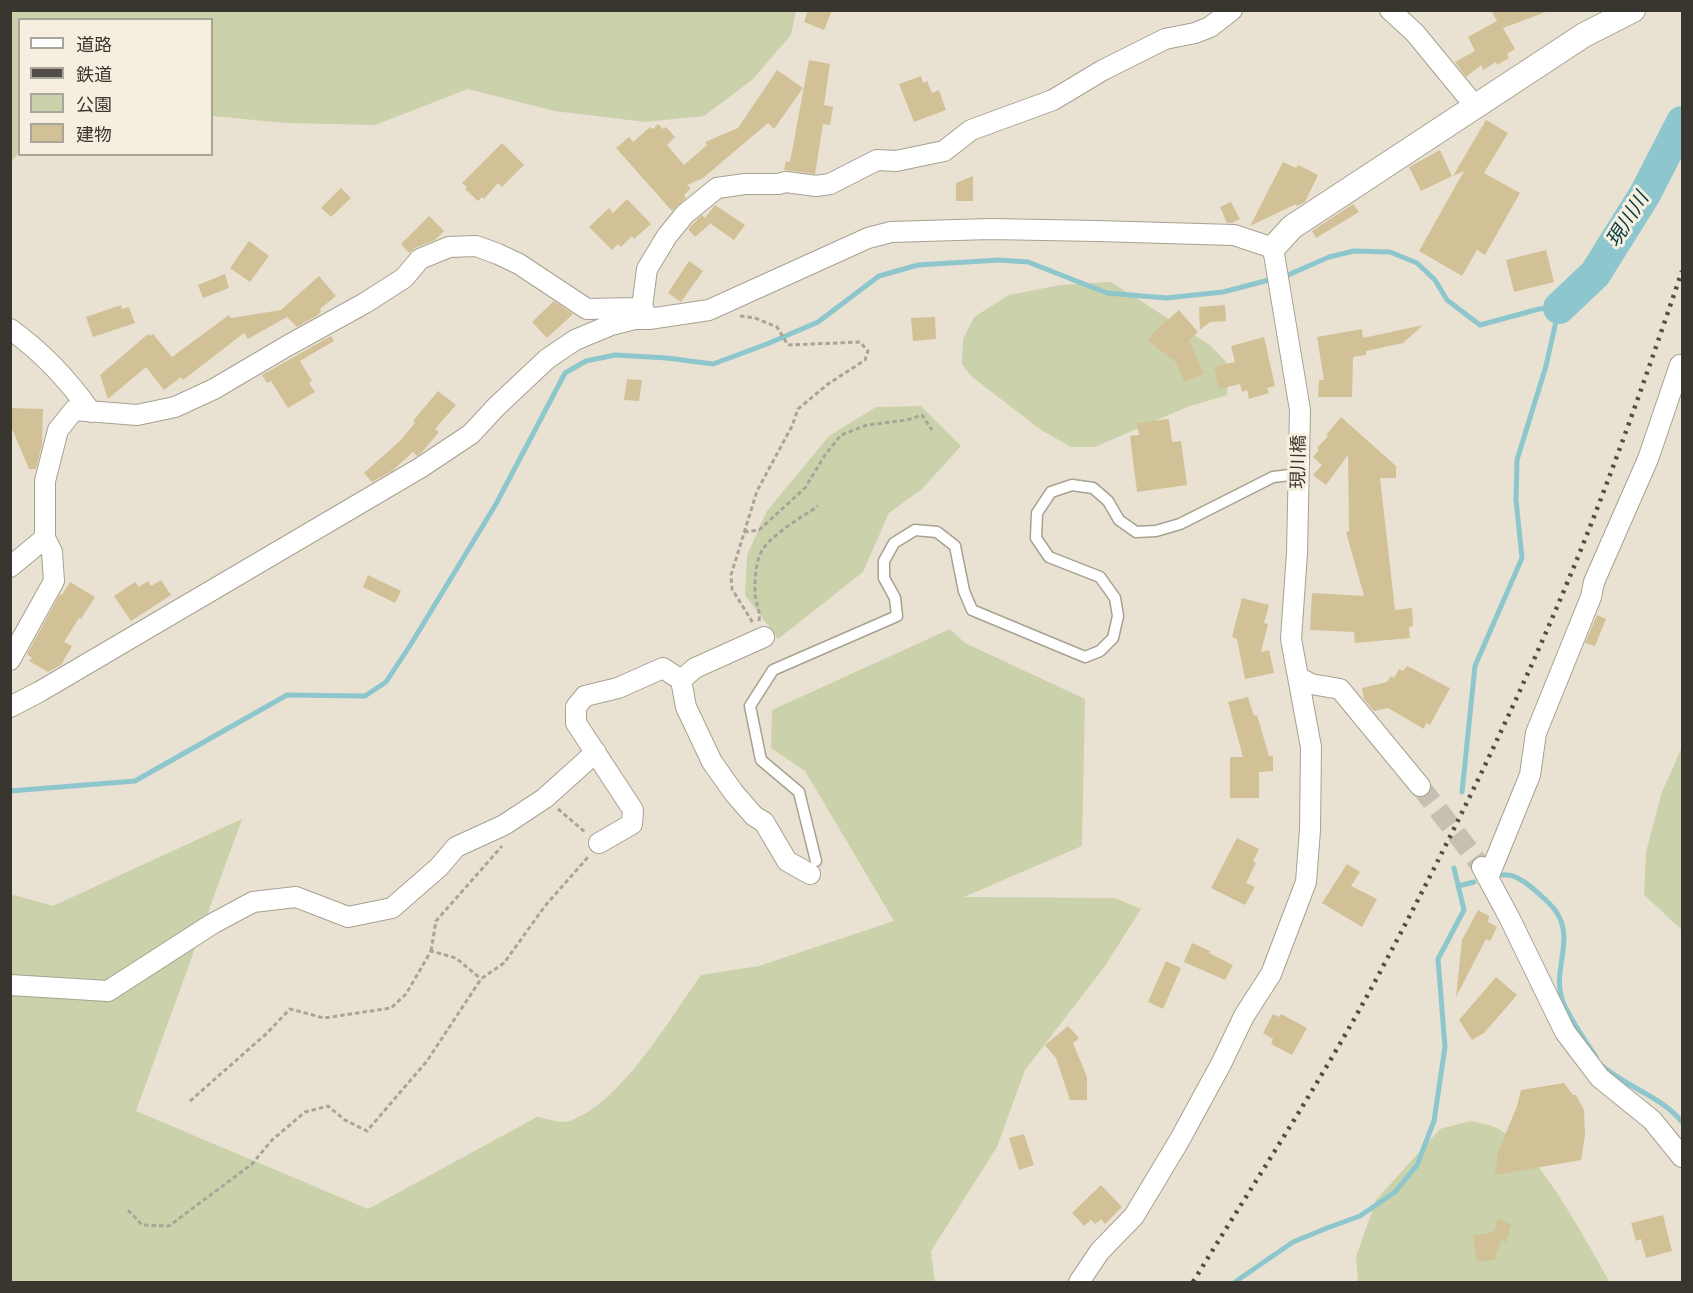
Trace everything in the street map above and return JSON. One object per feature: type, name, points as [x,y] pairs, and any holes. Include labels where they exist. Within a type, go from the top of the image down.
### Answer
[{"type":"street","points":[[642,319],[647,269],[667,236],[685,214],[717,188],[786,182],[816,186],[830,184],[877,160],[896,161],[944,151],[971,130],[1053,100],[1102,70],[1165,39],[1195,33],[1210,27],[1232,10]]},
{"type":"street","points":[[1390,10],[1422,39],[1475,106]]},
{"type":"street","points":[[10,707],[39,693],[429,463],[471,434],[547,359],[575,340],[611,325],[709,310],[868,238],[891,232],[1002,230],[1234,235],[1274,255],[1292,227],[1584,35],[1633,10]]},
{"type":"street","points":[[10,660],[54,581],[51,552],[45,538],[45,481],[58,430],[74,410],[137,415],[175,407],[214,389],[365,303],[404,278],[420,259],[449,247],[476,246],[498,254],[519,264],[587,309],[635,308],[642,319]]},
{"type":"street","name":"現川橋","points":[[1079,1282],[1100,1251],[1134,1216],[1179,1141],[1244,1016],[1271,974],[1306,882],[1310,830],[1311,747],[1291,639],[1297,553],[1300,410],[1274,255]]},
{"type":"street","points":[[10,328],[27,341],[79,395],[91,412]]},
{"type":"street","points":[[1683,366],[1680,365],[1648,459],[1594,582],[1591,597],[1536,733],[1530,775],[1484,872],[1561,1024],[1585,1060],[1600,1078],[1652,1120],[1683,1157]]},
{"type":"street","points":[[10,567],[45,538]]},
{"type":"street","points":[[681,680],[695,668],[764,637]]},
{"type":"street","points":[[599,843],[632,824],[633,810],[576,723],[576,707],[585,696],[618,688],[663,668],[681,680],[686,707],[712,762],[734,793],[754,816],[764,822],[787,861],[813,868]]},
{"type":"street","points":[[1298,677],[1311,684],[1340,689],[1420,786]]},
{"type":"street","points":[[10,985],[108,991],[212,924],[253,902],[296,897],[348,917],[392,908],[439,867],[456,847],[504,825],[545,798],[596,752]]},
{"type":"lane","points":[[813,868],[799,792],[761,760],[750,706],[773,670],[897,616],[895,598],[884,578],[884,561],[894,543],[915,530],[937,532],[955,546],[964,591],[972,610],[1085,657],[1100,651],[1113,638],[1118,616],[1115,598],[1101,577],[1050,557],[1036,538],[1037,513],[1051,492],[1072,484],[1093,488],[1107,501],[1119,520],[1136,532],[1156,531],[1180,524],[1272,477],[1299,474]]},
{"type":"path","points":[[709,310],[712,315],[755,318],[777,327],[788,345],[860,342],[868,351],[865,360],[828,384],[798,409],[792,426],[757,491],[731,575],[732,589],[757,628],[760,614],[754,592],[763,549],[777,535],[818,506]]},
{"type":"path","points":[[744,532],[759,530],[805,488],[825,455],[841,435],[867,425],[907,420],[922,415],[932,430]]},
{"type":"path","points":[[128,1210],[142,1225],[169,1226],[252,1164],[272,1140],[305,1112],[328,1106],[345,1120],[368,1131],[427,1061],[481,979],[504,963],[545,906],[599,843],[545,798]]},
{"type":"path","points":[[190,1101],[266,1034],[290,1009],[324,1018],[391,1008],[406,994],[431,951],[436,921],[506,842],[504,825]]},
{"type":"path","points":[[431,951],[456,958],[481,979]]},
{"type":"green space","points":[[11,10],[796,10],[791,35],[752,80],[704,116],[645,122],[554,111],[468,89],[375,125],[285,123],[213,116],[213,18],[18,18],[18,154],[11,162]]},
{"type":"green space","points":[[1111,282],[1210,345],[1230,366],[1227,395],[1187,407],[1095,447],[1071,447],[1041,430],[971,376],[962,364],[963,339],[974,317],[1009,295],[1060,285]]},
{"type":"green space","points":[[921,406],[961,446],[922,489],[889,513],[863,572],[778,639],[745,595],[747,555],[767,511],[829,436],[876,407]]},
{"type":"green space","points":[[950,629],[965,643],[1085,699],[1082,846],[964,897],[1115,898],[1141,909],[1105,966],[1025,1070],[997,1147],[931,1251],[935,1282],[11,1282],[10,894],[53,906],[242,819],[136,1111],[368,1209],[537,1117],[565,1122],[588,1112],[625,1079],[659,1036],[701,975],[759,966],[894,921],[805,771],[771,748],[772,710]]},
{"type":"green space","points":[[1682,747],[1682,930],[1644,895],[1646,852],[1662,792]]},
{"type":"green space","points":[[1470,1121],[1497,1128],[1513,1139],[1529,1156],[1575,1221],[1610,1282],[1358,1282],[1356,1257],[1376,1200],[1440,1129]]},
{"type":"building","points":[[808,10],[832,10],[824,30],[804,22]]},
{"type":"building","points":[[1491,10],[1546,12],[1503,28],[1515,49],[1507,54],[1509,58],[1497,65],[1496,62],[1483,70],[1481,65],[1466,77],[1455,62],[1475,51],[1468,37],[1497,21]]},
{"type":"building","points":[[809,60],[830,64],[824,105],[833,107],[830,125],[823,124],[815,174],[784,170],[786,161],[790,162]]},
{"type":"building","points":[[777,70],[803,88],[774,129],[768,123],[703,178],[687,185],[691,188],[684,195],[686,198],[672,211],[616,148],[629,137],[633,142],[650,127],[653,129],[658,124],[663,129],[666,127],[675,137],[667,145],[684,165],[707,145],[705,142],[738,128]]},
{"type":"building","points":[[921,76],[923,83],[927,81],[932,93],[939,90],[946,110],[914,122],[899,84]]},
{"type":"building","points":[[1486,120],[1508,133],[1484,173],[1520,193],[1485,255],[1477,250],[1462,276],[1419,251],[1464,171],[1453,176]]},
{"type":"building","points":[[502,143],[524,165],[502,187],[498,183],[484,199],[482,197],[478,201],[462,183]]},
{"type":"building","points":[[1440,150],[1452,176],[1421,191],[1409,167]]},
{"type":"building","points":[[1283,162],[1296,168],[1298,165],[1318,175],[1305,202],[1250,226]]},
{"type":"building","points":[[973,176],[973,201],[956,201],[956,183]]},
{"type":"building","points":[[341,188],[351,198],[331,217],[321,208]]},
{"type":"building","points":[[627,199],[651,224],[634,239],[632,236],[621,247],[618,244],[612,250],[589,227],[609,208],[613,213]]},
{"type":"building","points":[[1231,202],[1240,219],[1227,223],[1220,207]]},
{"type":"building","points":[[1353,204],[1359,212],[1316,238],[1312,231]]},
{"type":"building","points":[[715,205],[745,225],[734,240],[708,222],[710,224],[695,237],[688,229],[702,215],[705,218]]},
{"type":"building","points":[[429,216],[444,231],[435,240],[409,253],[401,244]]},
{"type":"building","points":[[249,241],[269,256],[250,282],[230,268]]},
{"type":"building","points":[[1546,250],[1554,282],[1514,292],[1506,260]]},
{"type":"building","points":[[689,261],[703,271],[681,302],[668,293]]},
{"type":"building","points":[[225,274],[229,288],[203,298],[198,285]]},
{"type":"building","points":[[319,276],[336,296],[320,309],[318,315],[297,327],[287,317],[248,339],[244,333],[183,380],[181,377],[164,390],[146,367],[108,399],[100,375],[148,334],[150,336],[153,334],[172,357],[229,315],[231,318],[281,310]]},
{"type":"building","points":[[554,301],[573,314],[547,338],[532,322]]},
{"type":"building","points":[[121,305],[122,309],[129,307],[135,323],[93,337],[86,317]]},
{"type":"building","points":[[1225,305],[1226,321],[1210,322],[1200,330],[1199,307]]},
{"type":"building","points":[[1179,310],[1198,332],[1189,340],[1204,374],[1185,382],[1175,361],[1148,341],[1155,331]]},
{"type":"building","points":[[935,317],[936,339],[913,341],[911,318]]},
{"type":"building","points":[[1423,325],[1403,343],[1366,351],[1366,355],[1353,357],[1352,397],[1318,397],[1319,380],[1324,380],[1317,337],[1362,329],[1363,338]]},
{"type":"building","points":[[331,336],[334,341],[300,361],[312,381],[309,383],[315,392],[288,408],[271,381],[267,383],[262,375]]},
{"type":"building","points":[[1264,337],[1275,386],[1267,388],[1269,393],[1249,399],[1247,390],[1242,392],[1240,384],[1219,389],[1214,367],[1235,362],[1231,346]]},
{"type":"building","points":[[627,379],[642,380],[639,401],[624,400]]},
{"type":"building","points":[[438,391],[456,405],[435,429],[439,432],[417,456],[413,452],[392,471],[372,482],[364,473],[400,441]]},
{"type":"building","points":[[10,408],[43,409],[42,445],[36,469],[29,469],[10,424]]},
{"type":"building","points":[[1341,417],[1396,466],[1396,478],[1380,478],[1395,610],[1412,608],[1413,626],[1409,627],[1410,638],[1355,643],[1354,632],[1310,630],[1312,593],[1364,596],[1346,532],[1349,531],[1348,455],[1326,485],[1313,475],[1322,465],[1313,457],[1319,450],[1317,448]]},
{"type":"building","points":[[1169,419],[1172,442],[1181,441],[1187,485],[1137,492],[1130,436],[1139,435],[1137,423]]},
{"type":"building","points":[[368,575],[401,591],[395,603],[363,587]]},
{"type":"building","points":[[161,580],[171,595],[131,621],[114,596],[135,582],[139,587],[148,581],[151,586]]},
{"type":"building","points":[[70,582],[95,597],[64,642],[72,646],[61,665],[48,672],[29,661],[32,658],[27,654],[60,594],[62,595]]},
{"type":"building","points":[[1242,598],[1269,605],[1264,623],[1268,624],[1261,652],[1269,650],[1274,673],[1245,679],[1237,639],[1232,637]]},
{"type":"building","points":[[1597,615],[1606,619],[1595,646],[1585,643]]},
{"type":"building","points":[[1407,666],[1450,688],[1430,725],[1426,723],[1424,729],[1388,708],[1374,711],[1364,699],[1362,688],[1387,682],[1391,676],[1394,678],[1399,669],[1403,671]]},
{"type":"building","points":[[1248,697],[1254,716],[1257,715],[1269,756],[1273,756],[1273,771],[1259,772],[1259,798],[1230,798],[1230,757],[1243,757],[1228,702]]},
{"type":"building","points":[[1237,838],[1259,849],[1253,861],[1256,863],[1246,883],[1255,887],[1245,905],[1211,888]]},
{"type":"building","points":[[1347,864],[1360,872],[1351,886],[1377,899],[1362,927],[1322,903]]},
{"type":"building","points":[[1478,910],[1489,916],[1488,922],[1497,927],[1490,941],[1486,939],[1456,997],[1462,940]]},
{"type":"building","points":[[1192,943],[1233,965],[1225,980],[1184,962]]},
{"type":"building","points":[[1166,961],[1181,968],[1163,1009],[1148,1002]]},
{"type":"building","points":[[1496,977],[1517,995],[1484,1033],[1472,1040],[1459,1020]]},
{"type":"building","points":[[1273,1014],[1279,1017],[1281,1014],[1307,1028],[1292,1055],[1271,1044],[1273,1039],[1263,1033]]},
{"type":"building","points":[[1068,1026],[1079,1038],[1073,1043],[1087,1077],[1087,1100],[1070,1100],[1056,1058],[1045,1045]]},
{"type":"building","points":[[1564,1083],[1573,1095],[1576,1095],[1584,1110],[1585,1135],[1581,1160],[1495,1175],[1498,1157],[1496,1157],[1517,1106],[1521,1090]]},
{"type":"building","points":[[1024,1134],[1034,1165],[1019,1170],[1009,1138]]},
{"type":"building","points":[[1101,1185],[1122,1207],[1105,1224],[1101,1219],[1095,1224],[1091,1220],[1084,1226],[1072,1213]]},
{"type":"building","points":[[1663,1215],[1672,1251],[1646,1258],[1641,1239],[1636,1241],[1631,1223]]},
{"type":"building","points":[[1498,1219],[1511,1224],[1506,1242],[1501,1240],[1495,1259],[1477,1262],[1473,1236],[1494,1232]]},
{"type":"waterway","name":"現川川","points":[[1559,308],[1595,274],[1645,194],[1682,122]]},
{"type":"waterway","points":[[10,791],[135,781],[287,695],[365,696],[386,682],[496,504],[565,373],[586,361],[615,355],[713,364],[818,322],[879,276],[918,265],[999,260],[1028,262],[1107,293],[1166,298],[1223,292],[1288,275],[1329,257],[1354,251],[1390,252],[1417,263],[1435,280],[1447,300],[1480,325],[1539,309],[1559,308],[1546,366],[1517,460],[1516,500],[1522,558],[1475,666],[1462,792]]},
{"type":"waterway","points":[[1235,1282],[1293,1242],[1360,1216],[1395,1192],[1417,1165],[1434,1121],[1445,1047],[1438,959],[1464,910],[1454,868]]},
{"type":"waterway","points":[[1502,875],[1514,876],[1525,882],[1557,913],[1564,934],[1560,979],[1563,1002],[1596,1057]]},
{"type":"waterway","points":[[1458,886],[1474,882]]},
{"type":"waterway","points":[[1601,1065],[1621,1080],[1664,1105],[1682,1122]]},
{"type":"tunnel","points":[[1420,786],[1481,866]]},
{"type":"railway","points":[[1193,1282],[1351,1025],[1478,780],[1527,675],[1588,532],[1630,421],[1682,271]]}]
